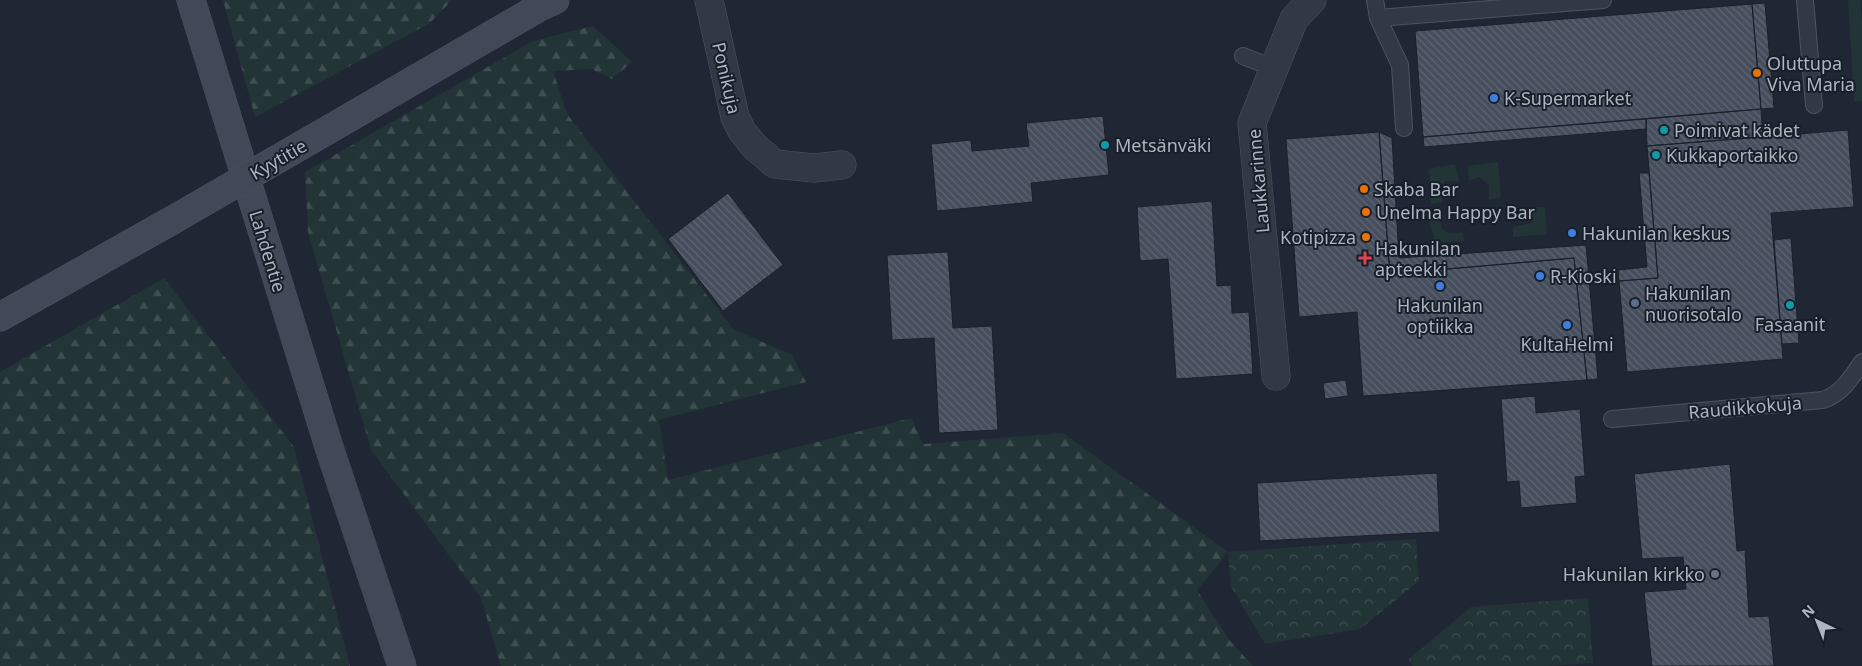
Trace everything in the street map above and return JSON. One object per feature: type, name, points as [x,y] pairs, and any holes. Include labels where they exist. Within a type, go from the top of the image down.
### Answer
[{"type":"main road","name":"Lahdentie","points":[[191,0],[328,444],[402,666]]},
{"type":"main road","name":"Kyytitie","points":[[0,318],[538,8],[555,0]]},
{"type":"main road","name":"Lahdentie","points":[[328,444],[383,666]]},
{"type":"street","name":"Ponikuja","points":[[709,0],[735,117],[748,138],[761,153],[776,164],[814,168],[842,165]]},
{"type":"street","name":"Laukkarinne","points":[[1276,376],[1252,123],[1294,19],[1312,0]]},
{"type":"lane","points":[[1375,0],[1378,18],[1400,65],[1404,128]]},
{"type":"lane","points":[[1378,18],[1603,0]]},
{"type":"lane","points":[[1805,0],[1814,105]]},
{"type":"lane","points":[[1243,56],[1273,68]]},
{"type":"lane","name":"Raudikkokuja","points":[[1612,419],[1823,400],[1834,396],[1843,389],[1862,362]]},
{"type":"green space","points":[[223,0],[452,0],[430,23],[255,117]]},
{"type":"green space","points":[[1848,0],[1860,0],[1862,23],[1862,101],[1854,102]]},
{"type":"green space","points":[[593,26],[632,62],[612,79],[591,69],[553,71],[567,114],[733,329],[792,355],[806,382],[659,420],[668,480],[911,418],[923,444],[1063,433],[1228,552],[1197,590],[1230,641],[1253,666],[501,666],[481,598],[371,450],[308,232],[305,172],[533,41]]},
{"type":"green space","points":[[1498,162],[1501,197],[1489,200],[1489,185],[1479,177],[1469,181],[1468,166]]},
{"type":"green space","points":[[1455,164],[1459,182],[1446,181],[1442,184],[1440,192],[1443,202],[1431,204],[1429,169]]},
{"type":"green space","points":[[1529,207],[1545,207],[1547,234],[1513,237],[1513,227],[1531,223],[1533,215]]},
{"type":"green space","points":[[1442,215],[1442,228],[1452,233],[1462,232],[1464,241],[1435,243],[1428,216]]},
{"type":"green space","points":[[164,278],[294,447],[350,666],[0,666],[0,372]]},
{"type":"green space","points":[[1416,539],[1419,581],[1360,629],[1265,644],[1231,586],[1228,552]]},
{"type":"green space","points":[[1588,598],[1593,663],[1546,666],[1413,666],[1408,660],[1471,607]]},
{"type":"building","points":[[1765,3],[1774,108],[1761,109],[1752,4]]},
{"type":"building","points":[[1752,4],[1761,109],[1423,137],[1415,31]]},
{"type":"building","points":[[1761,109],[1763,137],[1647,146],[1646,119]]},
{"type":"building","points":[[1103,116],[1109,175],[1031,183],[1033,202],[937,211],[931,144],[971,140],[972,151],[1029,146],[1026,123]]},
{"type":"building","points":[[1646,119],[1646,129],[1424,147],[1423,137]]},
{"type":"building","points":[[1848,130],[1854,207],[1771,213],[1783,359],[1627,372],[1619,281],[1658,278],[1647,146]]},
{"type":"building","points":[[1379,132],[1390,274],[1574,258],[1587,380],[1363,396],[1357,312],[1299,317],[1286,139]]},
{"type":"building","points":[[1379,132],[1392,138],[1399,258],[1586,245],[1598,379],[1587,380],[1574,258],[1390,274]]},
{"type":"building","points":[[1639,173],[1649,173],[1658,278],[1619,281],[1618,270],[1647,267]]},
{"type":"building","points":[[728,193],[783,265],[723,311],[668,239]]},
{"type":"building","points":[[1212,201],[1217,286],[1231,285],[1232,313],[1249,312],[1253,374],[1176,379],[1168,259],[1140,261],[1137,207]]},
{"type":"building","points":[[1791,238],[1799,343],[1782,344],[1774,240]]},
{"type":"building","points":[[948,252],[953,328],[992,326],[998,430],[939,433],[934,338],[892,340],[887,255]]},
{"type":"building","points":[[1346,380],[1348,396],[1325,399],[1323,383]]},
{"type":"building","points":[[1535,396],[1536,413],[1580,409],[1585,476],[1575,477],[1577,503],[1521,508],[1519,481],[1507,482],[1501,399]]},
{"type":"building","name":"Hakunilan kirkko","points":[[1730,464],[1737,551],[1745,550],[1749,617],[1769,616],[1774,666],[1652,666],[1644,592],[1686,589],[1683,557],[1642,559],[1634,474]]},
{"type":"building","points":[[1437,473],[1440,532],[1260,541],[1257,483]]},
{"type":"place","name":"Oluttupa Viva Maria","points":[[1757,73]]},
{"type":"place","name":"K-Supermarket","points":[[1494,98]]},
{"type":"place","name":"Poimivat kädet","points":[[1664,130]]},
{"type":"place","name":"Metsänväki","points":[[1105,145]]},
{"type":"place","name":"Kukkaportaikko","points":[[1656,155]]},
{"type":"place","name":"Skaba Bar","points":[[1364,189]]},
{"type":"place","name":"Unelma Happy Bar","points":[[1366,212]]},
{"type":"place","name":"Hakunilan keskus","points":[[1572,233]]},
{"type":"place","name":"Kotipizza","points":[[1366,237]]},
{"type":"place","name":"Hakunilan apteekki","points":[[1365,258]]},
{"type":"place","name":"R-Kioski","points":[[1540,276]]},
{"type":"place","name":"Hakunilan optiikka","points":[[1440,286]]},
{"type":"place","name":"Hakunilan nuorisotalo","points":[[1635,303]]},
{"type":"place","name":"Fasaanit","points":[[1790,305]]},
{"type":"place","name":"KultaHelmi","points":[[1567,325]]},
{"type":"place","name":"Hakunilan kirkko","points":[[1715,574]]}]
